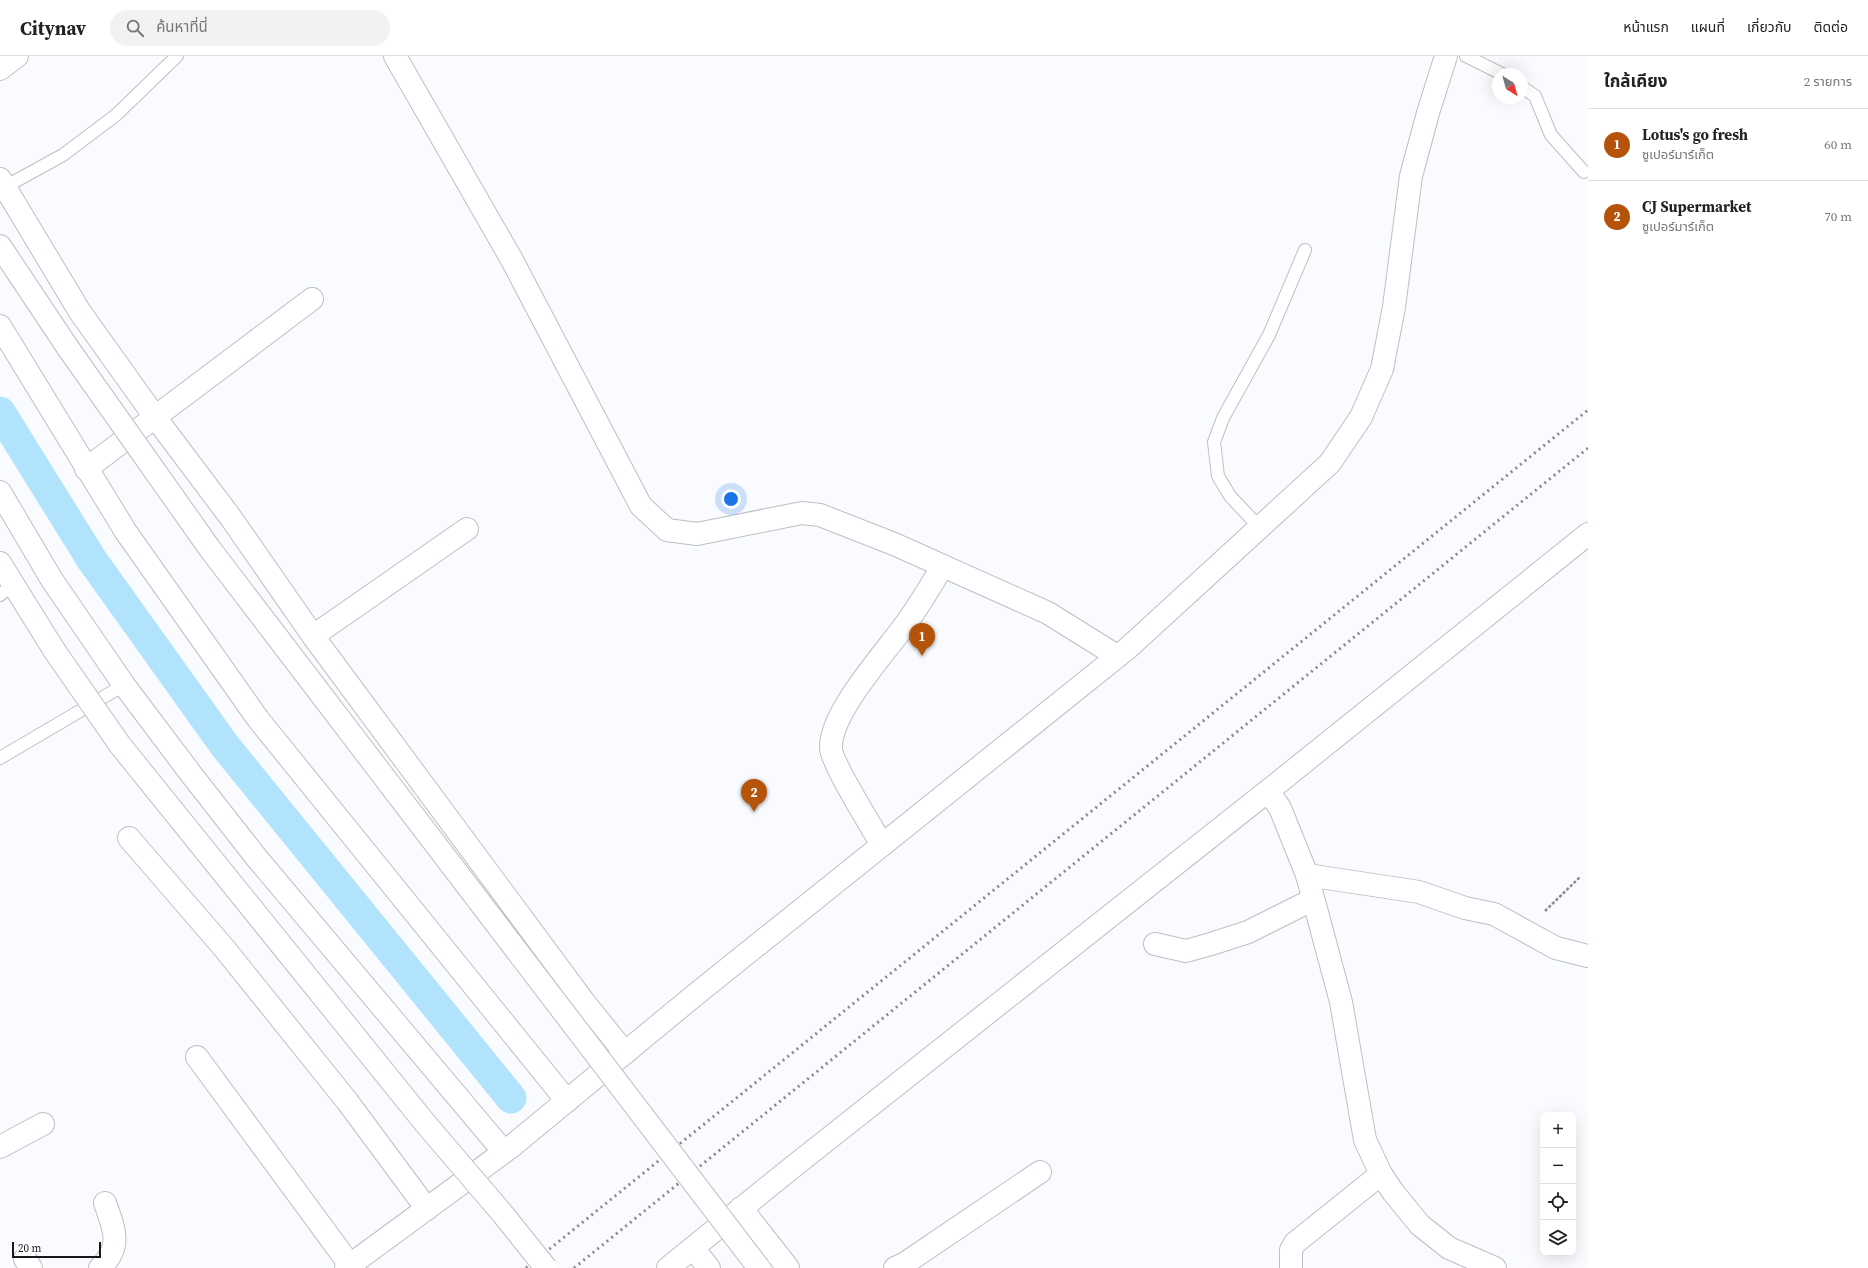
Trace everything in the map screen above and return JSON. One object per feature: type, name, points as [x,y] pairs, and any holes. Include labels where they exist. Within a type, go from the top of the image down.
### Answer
[{"type":"street","points":[[0,68],[17,56]]},
{"type":"street","points":[[395,56],[512,260],[642,506],[667,530],[697,534],[802,513],[820,515],[894,544],[1048,613],[1117,656]]},
{"type":"street","points":[[198,1057],[348,1267],[508,1149],[625,1054],[694,995],[1117,656],[1330,463],[1362,417],[1382,369],[1394,308],[1411,176],[1446,56]]},
{"type":"street","points":[[2,185],[80,312],[155,417],[231,518],[313,636],[580,996],[625,1054]]},
{"type":"street","points":[[0,246],[68,348],[215,556],[759,1268]]},
{"type":"street","points":[[86,469],[312,298]]},
{"type":"street","points":[[0,326],[86,469],[126,532],[258,719],[567,1101]]},
{"type":"street","points":[[0,492],[52,580],[124,684],[256,857],[508,1149]]},
{"type":"street","points":[[313,636],[467,529]]},
{"type":"street","points":[[668,1268],[741,1208],[1268,791],[1588,534]]},
{"type":"street","points":[[0,563],[6,590],[54,650],[120,745],[425,1123],[502,1213],[546,1268]]},
{"type":"street","points":[[882,845],[838,767],[831,749],[837,720],[862,681],[910,618],[942,566]]},
{"type":"street","points":[[1268,791],[1280,808],[1307,875],[1312,900],[1341,1002],[1365,1140],[1381,1174],[1393,1192],[1420,1225],[1449,1248],[1495,1268]]},
{"type":"street","points":[[129,838],[224,948],[347,1101],[427,1209]]},
{"type":"street","points":[[1307,875],[1419,892],[1465,908],[1494,914],[1556,948],[1588,956]]},
{"type":"street","points":[[1155,944],[1186,951],[1211,944],[1248,932],[1312,900]]},
{"type":"street","points":[[0,1147],[43,1124]]},
{"type":"street","points":[[895,1268],[904,1264],[1040,1172]]},
{"type":"street","points":[[1291,1268],[1291,1250],[1295,1243],[1381,1174]]},
{"type":"street","points":[[100,1268],[113,1251],[116,1234],[105,1203]]},
{"type":"street","points":[[741,1208],[788,1268]]},
{"type":"street","points":[[693,1248],[709,1268]]},
{"type":"lane","points":[[2,185],[63,155],[116,115],[177,56]]},
{"type":"lane","points":[[1466,56],[1492,69]]},
{"type":"lane","points":[[1528,91],[1535,96],[1551,135],[1584,172]]},
{"type":"lane","points":[[1260,528],[1230,496],[1218,476],[1214,442],[1223,418],[1269,334],[1305,250]]},
{"type":"lane","points":[[0,758],[124,684]]},
{"type":"path","points":[[1525,931],[1580,877]]},
{"type":"waterway","points":[[0,412],[92,560],[225,746],[511,1098]]},
{"type":"railway","points":[[526,1268],[1588,410]]},
{"type":"railway","points":[[574,1268],[1588,448]]},
{"type":"place","name":"Lotus's go fresh","points":[[922,656]]},
{"type":"place","name":"CJ Supermarket","points":[[754,812]]}]
